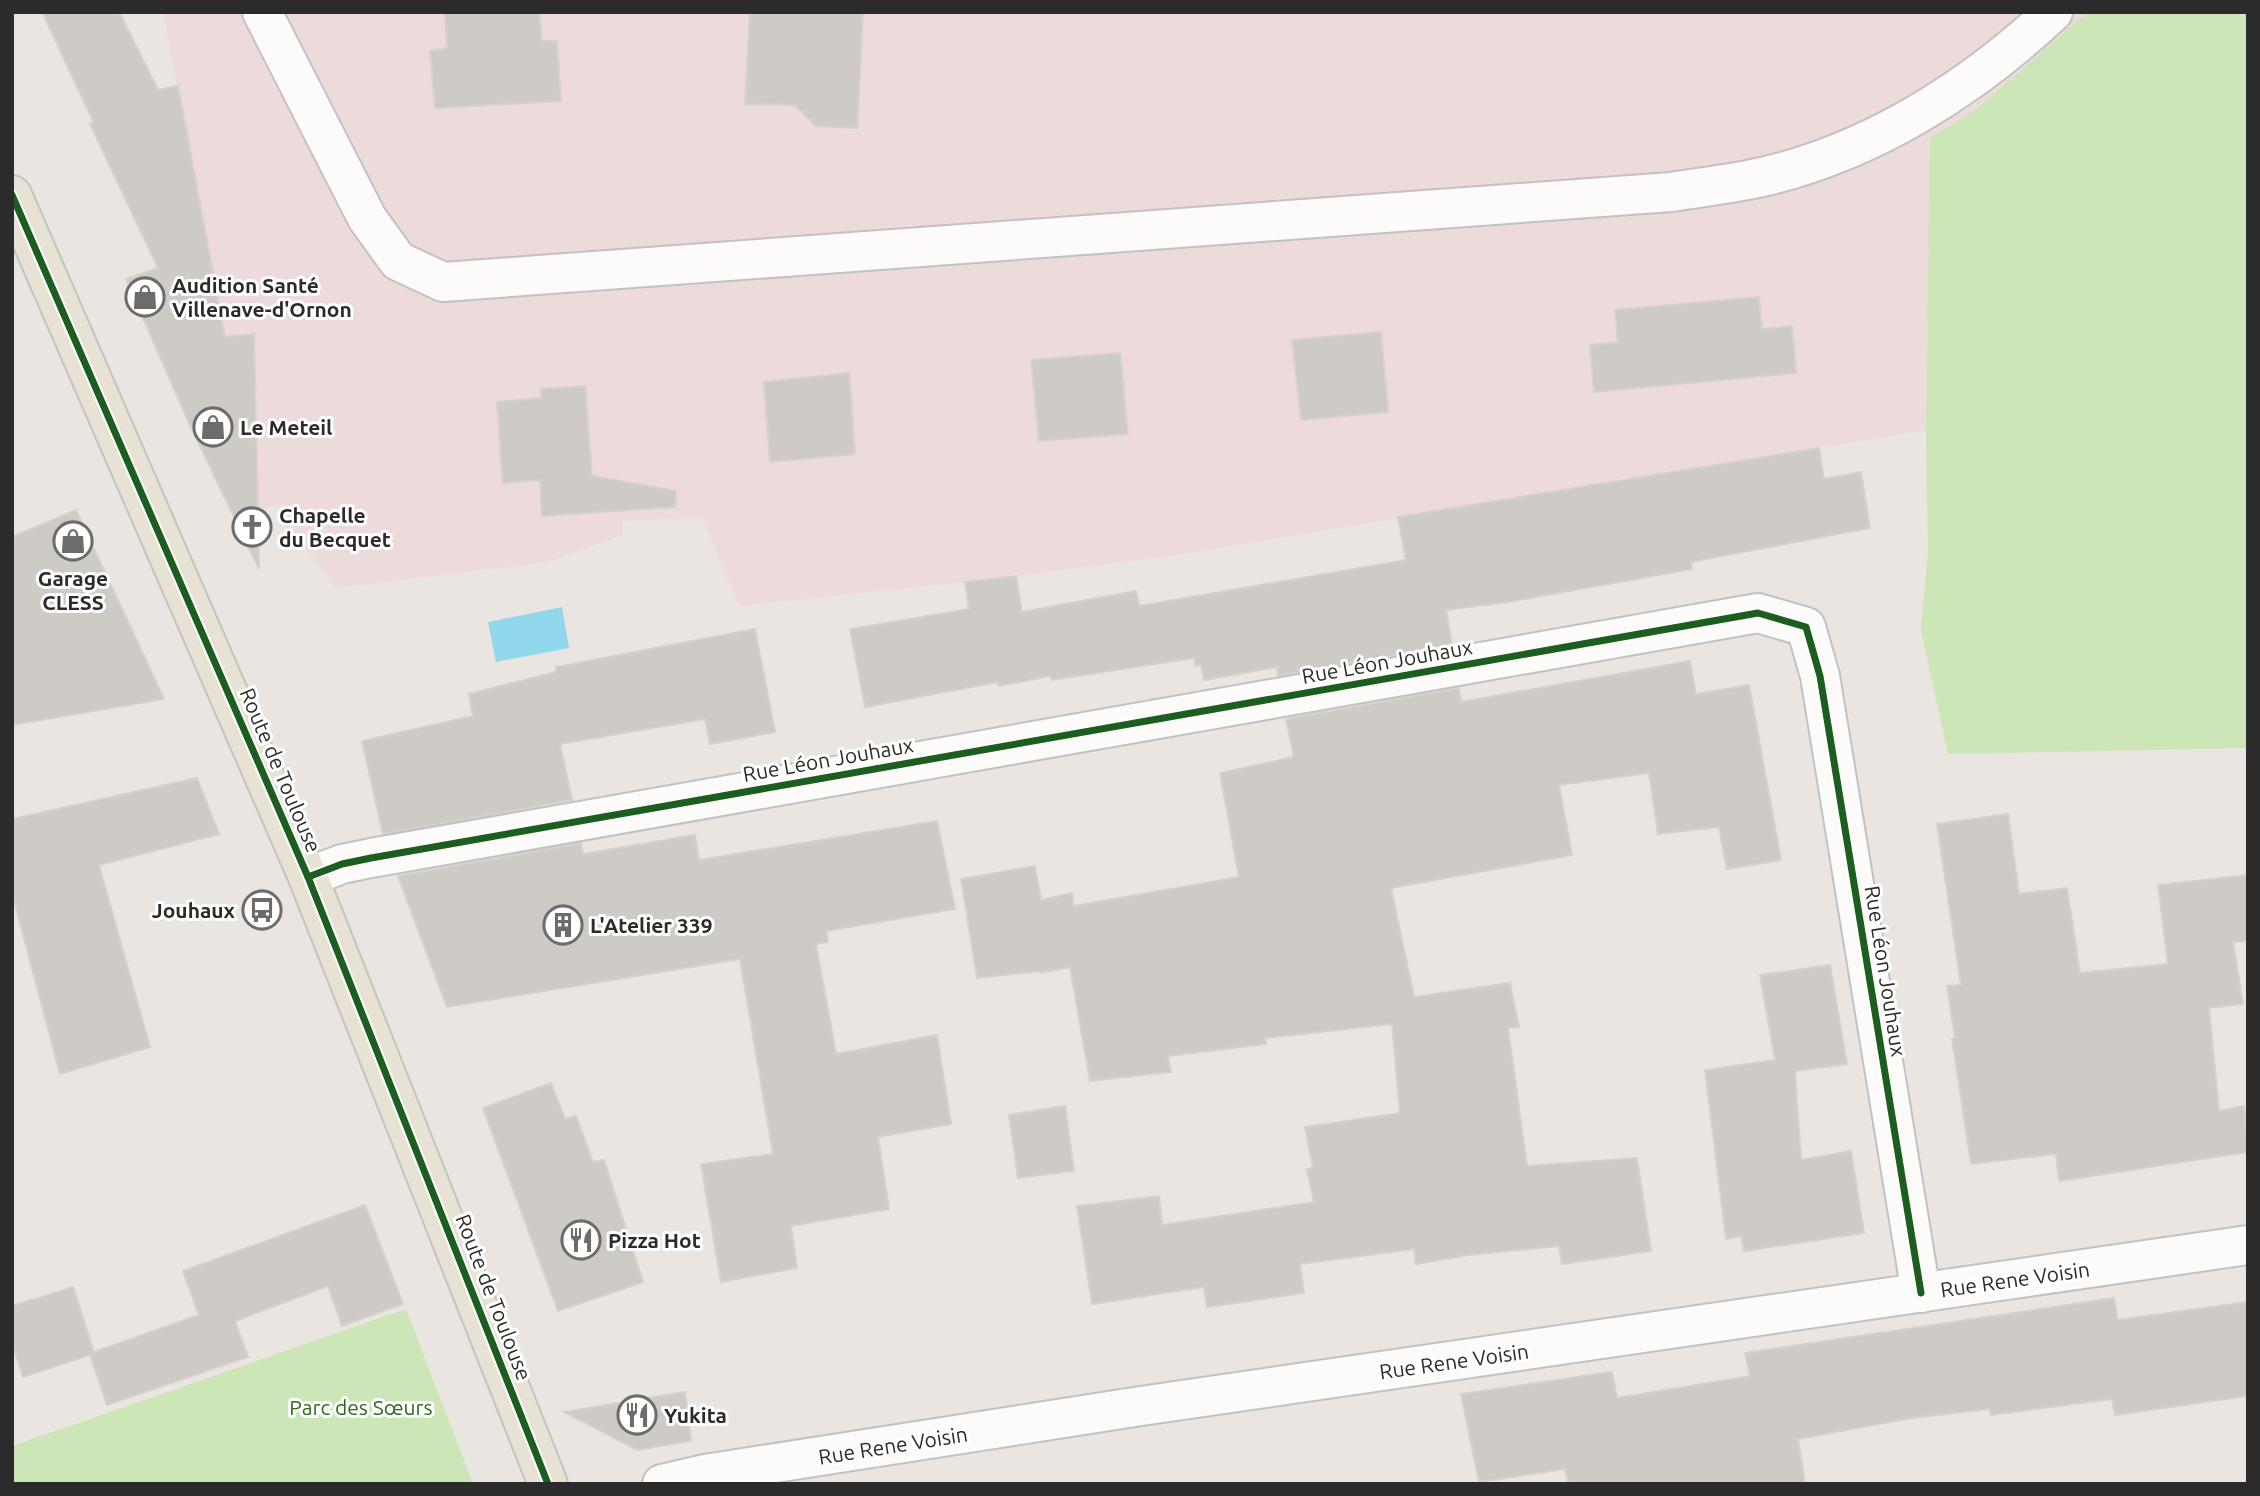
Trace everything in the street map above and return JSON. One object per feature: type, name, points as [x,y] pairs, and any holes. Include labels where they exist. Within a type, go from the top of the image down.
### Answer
[{"type":"main road","name":"Route de Toulouse","points":[[12,195],[308,877],[548,1484]]},
{"type":"street","points":[[262,12],[367,218],[398,261],[443,282],[1671,192],[1763,177],[1847,149],[1905,121],[1959,90],[2027,37],[2053,12]]},
{"type":"street","name":"Rue Léon Jouhaux","points":[[308,877],[342,864],[372,858],[1758,613],[1806,627],[1820,676],[1921,1293]]},
{"type":"street","name":"Rue Rene Voisin","points":[[662,1484],[705,1474],[1155,1404],[2248,1245]]},
{"type":"shaded area","points":[[163,12],[2248,12],[2248,748],[1948,754],[1921,630],[1928,553],[1926,430],[1177,555],[987,580],[739,606],[702,518],[622,521],[623,535],[548,562],[335,588],[294,531],[284,504],[258,509],[254,335],[210,339],[212,267]]},
{"type":"green space","points":[[2088,12],[2248,12],[2248,748],[1948,754],[1921,630],[1928,553],[1926,429],[1930,138],[1978,108]]},
{"type":"green space","name":"Parc des Sœurs","points":[[406,1309],[473,1484],[12,1484],[12,1446]]},
{"type":"water","points":[[562,607],[569,648],[496,662],[488,622]]},
{"type":"building","points":[[42,12],[119,12],[158,90],[178,86],[225,337],[254,334],[259,569],[188,421],[126,279],[158,268],[90,124],[94,123]]},
{"type":"building","points":[[445,12],[539,12],[542,41],[557,41],[561,101],[435,108],[430,51],[447,48]]},
{"type":"building","points":[[750,12],[863,12],[857,128],[816,126],[795,105],[745,104]]},
{"type":"building","points":[[1759,297],[1762,329],[1792,326],[1796,373],[1594,392],[1590,345],[1618,342],[1615,310]]},
{"type":"building","points":[[1381,332],[1388,412],[1301,420],[1292,340]]},
{"type":"building","points":[[1120,353],[1128,434],[1039,441],[1031,360]]},
{"type":"building","points":[[849,373],[855,454],[770,462],[764,382]]},
{"type":"building","points":[[585,386],[592,476],[676,491],[675,507],[542,516],[540,480],[503,483],[497,402],[541,398],[541,389]]},
{"type":"building","points":[[1819,448],[1824,479],[1861,472],[1870,528],[1691,562],[1692,569],[1508,602],[1446,610],[1452,645],[1278,676],[1277,667],[1204,680],[1201,665],[1195,666],[1194,658],[1052,680],[1050,676],[999,686],[998,682],[865,707],[850,629],[969,609],[965,582],[1016,576],[1022,612],[1136,591],[1139,606],[1406,560],[1398,517]]},
{"type":"building","points":[[76,510],[164,699],[12,725],[12,537]]},
{"type":"building","points":[[755,629],[775,732],[710,744],[705,719],[560,744],[572,800],[383,834],[362,741],[473,716],[469,694],[556,672],[556,667]]},
{"type":"building","points":[[1690,661],[1696,694],[1749,685],[1781,860],[1727,869],[1719,827],[1658,834],[1649,773],[1559,785],[1572,855],[1391,888],[1414,997],[1510,983],[1519,1027],[1508,1028],[1527,1166],[1637,1158],[1651,1251],[1562,1264],[1559,1246],[1468,1255],[1416,1264],[1414,1249],[1300,1264],[1304,1293],[1207,1307],[1204,1287],[1092,1304],[1077,1206],[1159,1196],[1162,1225],[1314,1202],[1307,1169],[1313,1168],[1305,1127],[1400,1113],[1392,1024],[1265,1038],[1266,1044],[1168,1056],[1171,1072],[1090,1081],[1070,967],[1041,973],[977,978],[961,879],[1035,866],[1041,900],[1072,893],[1074,906],[1239,877],[1220,773],[1294,757],[1286,719],[1459,688],[1461,702]]},
{"type":"building","points":[[197,778],[219,834],[99,865],[150,1047],[60,1074],[12,893],[12,819]]},
{"type":"building","points":[[2008,814],[2019,894],[2067,888],[2080,973],[2168,964],[2158,885],[2248,875],[2248,941],[2233,942],[2243,1004],[2209,1008],[2219,1111],[2244,1106],[2248,1152],[2059,1181],[2056,1154],[1971,1164],[1952,1039],[1955,1038],[1947,986],[1961,985],[1937,824]]},
{"type":"building","points":[[937,821],[955,909],[826,931],[828,942],[816,944],[836,1054],[937,1035],[951,1124],[878,1137],[889,1209],[791,1226],[797,1268],[721,1282],[701,1164],[773,1154],[740,959],[447,1007],[398,876],[581,843],[583,854],[695,835],[699,860]]},
{"type":"building","points":[[1830,965],[1847,1064],[1795,1071],[1801,1160],[1851,1151],[1864,1233],[1744,1251],[1741,1236],[1726,1239],[1705,1070],[1775,1060],[1760,975]]},
{"type":"building","points":[[551,1083],[565,1119],[576,1116],[593,1162],[604,1160],[643,1282],[558,1311],[483,1108]]},
{"type":"building","points":[[1065,1106],[1074,1171],[1018,1178],[1009,1115]]},
{"type":"building","points":[[365,1205],[403,1304],[342,1326],[328,1286],[235,1321],[248,1357],[107,1405],[90,1355],[23,1377],[12,1342],[12,1306],[73,1287],[94,1352],[199,1315],[183,1271]]},
{"type":"building","points":[[2114,1298],[2118,1320],[2248,1302],[2248,1396],[2115,1415],[2112,1399],[1991,1415],[1990,1409],[1912,1418],[1798,1439],[1805,1484],[1568,1484],[1565,1469],[1479,1482],[1461,1394],[1612,1372],[1617,1398],[1750,1376],[1745,1353]]},
{"type":"building","points":[[685,1392],[691,1441],[637,1450],[564,1412]]},
{"type":"cycle path","points":[[12,195],[308,877],[548,1484]]},
{"type":"cycle path","points":[[308,877],[342,864],[371,858],[1758,613],[1806,627],[1820,676],[1921,1293]]},
{"type":"place","name":"Audition Santé Villenave-d'Ornon","points":[[145,297]]},
{"type":"place","name":"Le Meteil","points":[[213,427]]},
{"type":"place","name":"Chapelle du Becquet","points":[[252,527]]},
{"type":"place","name":"Garage CLESS","points":[[73,541]]},
{"type":"place","name":"Jouhaux","points":[[262,910]]},
{"type":"place","name":"L'Atelier 339","points":[[563,925]]},
{"type":"place","name":"Pizza Hot","points":[[581,1240]]},
{"type":"place","name":"Yukita","points":[[637,1415]]}]
